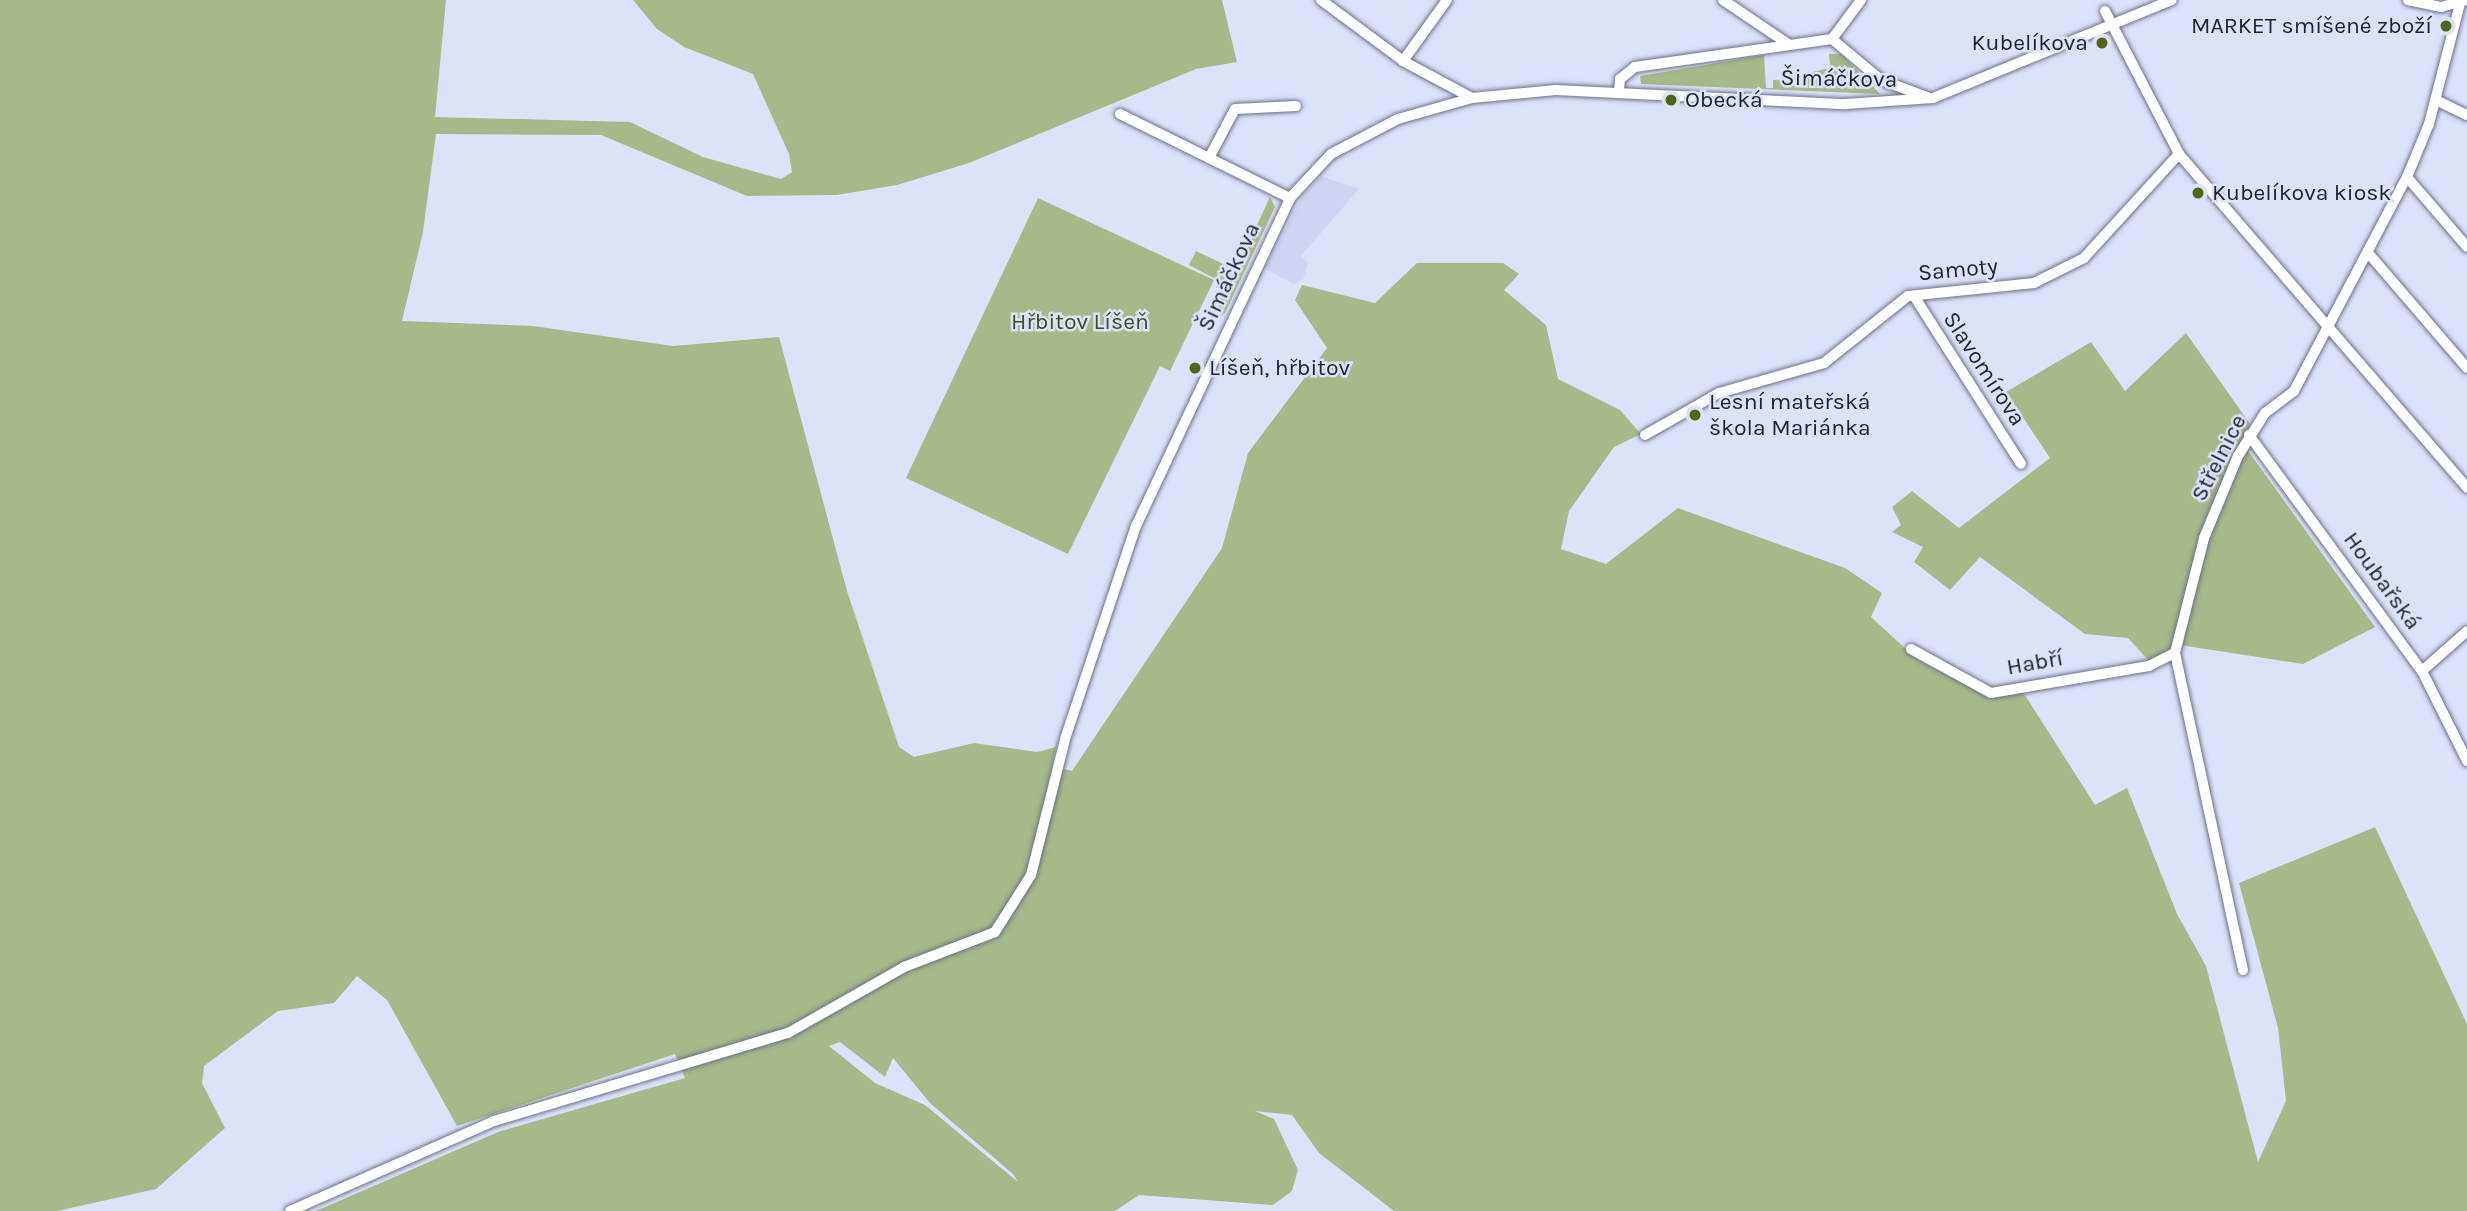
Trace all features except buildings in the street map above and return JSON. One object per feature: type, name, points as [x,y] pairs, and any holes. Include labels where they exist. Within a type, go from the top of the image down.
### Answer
[{"type":"street","points":[[1321,0],[1403,61],[1472,99]]},
{"type":"street","points":[[1403,61],[1447,0]]},
{"type":"street","points":[[1723,0],[1788,44]]},
{"type":"street","points":[[1832,39],[1861,0]]},
{"type":"street","name":"Šimáčkova","points":[[290,1211],[494,1121],[788,1033],[904,967],[977,944],[1003,922],[1031,875],[1063,749],[1136,526],[1290,198],[1331,154],[1363,134],[1472,99],[1563,89],[1846,104],[1933,98],[2172,0]]},
{"type":"street","points":[[2408,0],[2464,2]]},
{"type":"street","name":"Střelnice","points":[[2243,970],[2175,653],[2204,538],[2249,435],[2294,391],[2369,254],[2407,177],[2435,100],[2464,2]]},
{"type":"street","points":[[2105,11],[2179,154],[2467,488]]},
{"type":"street","name":"Šimáčkova","points":[[1619,92],[1620,79],[1634,67],[1832,39],[1881,80],[1933,98]]},
{"type":"street","points":[[2435,100],[2467,115]]},
{"type":"street","points":[[1209,158],[1235,109],[1296,106]]},
{"type":"street","points":[[1120,114],[1290,198]]},
{"type":"street","name":"Samoty","points":[[1645,435],[1719,393],[1824,363],[1914,296],[2034,283],[2084,258],[2179,154]]},
{"type":"street","points":[[2407,177],[2467,247]]},
{"type":"street","points":[[2369,254],[2467,368]]},
{"type":"street","name":"Slavomírova","points":[[1914,296],[2021,464]]},
{"type":"street","name":"Houbařská","points":[[2249,435],[2422,671],[2467,761]]},
{"type":"street","points":[[2422,671],[2467,631]]},
{"type":"street","name":"Habří","points":[[1911,649],[1990,693],[2150,666],[2175,653]]},
{"type":"shaded area","points":[[1321,176],[1359,189],[1301,256],[1308,263],[1303,280],[1294,284],[1265,269],[1300,200]]},
{"type":"green space","points":[[0,0],[446,0],[435,117],[630,122],[703,157],[781,179],[792,172],[789,154],[753,74],[684,47],[657,29],[633,0],[1222,0],[1237,62],[1196,69],[969,163],[897,185],[837,195],[747,196],[601,135],[436,134],[423,232],[402,321],[533,326],[673,346],[779,337],[847,591],[899,747],[914,757],[974,743],[1037,752],[1056,747],[1052,766],[1072,771],[1222,548],[1248,453],[1327,348],[1295,300],[1302,285],[1375,303],[1417,263],[1503,263],[1519,274],[1504,290],[1546,325],[1558,379],[1620,410],[1641,434],[1614,447],[1569,511],[1561,549],[1606,564],[1678,508],[1845,568],[1882,593],[1871,617],[1918,660],[1991,698],[2023,692],[2095,805],[2127,788],[2177,914],[2206,966],[2258,1162],[2286,1101],[2278,1028],[2239,883],[2375,827],[2467,1024],[2467,1211],[1394,1211],[1319,1153],[1292,1115],[1255,1111],[1274,1119],[1298,1170],[1292,1191],[1273,1205],[1139,1195],[1115,1211],[316,1211],[498,1132],[685,1078],[675,1054],[457,1126],[387,1000],[357,976],[334,1003],[278,1011],[204,1066],[202,1083],[225,1128],[156,1189],[57,1211],[0,1211]],"holes":[[[840,1042],[885,1077],[893,1058],[930,1103],[1013,1174],[1018,1182],[925,1105],[875,1083],[829,1046]]]},
{"type":"green space","points":[[1829,54],[1841,54],[1880,94],[1641,84],[1640,76],[1764,55],[1766,88],[1773,88],[1773,80],[1793,79],[1793,73],[1808,81],[1808,73],[1830,68]]},
{"type":"green space","points":[[1270,197],[1275,207],[1225,313],[1216,320],[1223,283],[1189,265],[1196,251],[1236,270]]},
{"type":"green space","name":"Hřbitov Líšeň","points":[[1038,198],[1214,280],[1170,371],[1160,366],[1068,554],[906,478]]},
{"type":"green space","points":[[2186,333],[2250,424],[2241,441],[2375,627],[2303,664],[2180,645],[2149,661],[2128,638],[2085,634],[1980,557],[1950,590],[1914,562],[1923,547],[1892,532],[1901,525],[1892,507],[1912,491],[1959,528],[2050,458],[2006,392],[2091,342],[2125,391]]},
{"type":"place","name":"MARKET smíšené zboží","points":[[2446,26]]},
{"type":"place","name":"Kubelíkova","points":[[2102,43]]},
{"type":"place","name":"Obecká","points":[[1671,100]]},
{"type":"place","name":"Kubelíkova kiosk","points":[[2198,193]]},
{"type":"place","name":"Líšeň, hřbitov","points":[[1195,368]]},
{"type":"place","name":"Lesní mateřská škola Mariánka","points":[[1695,415]]}]
